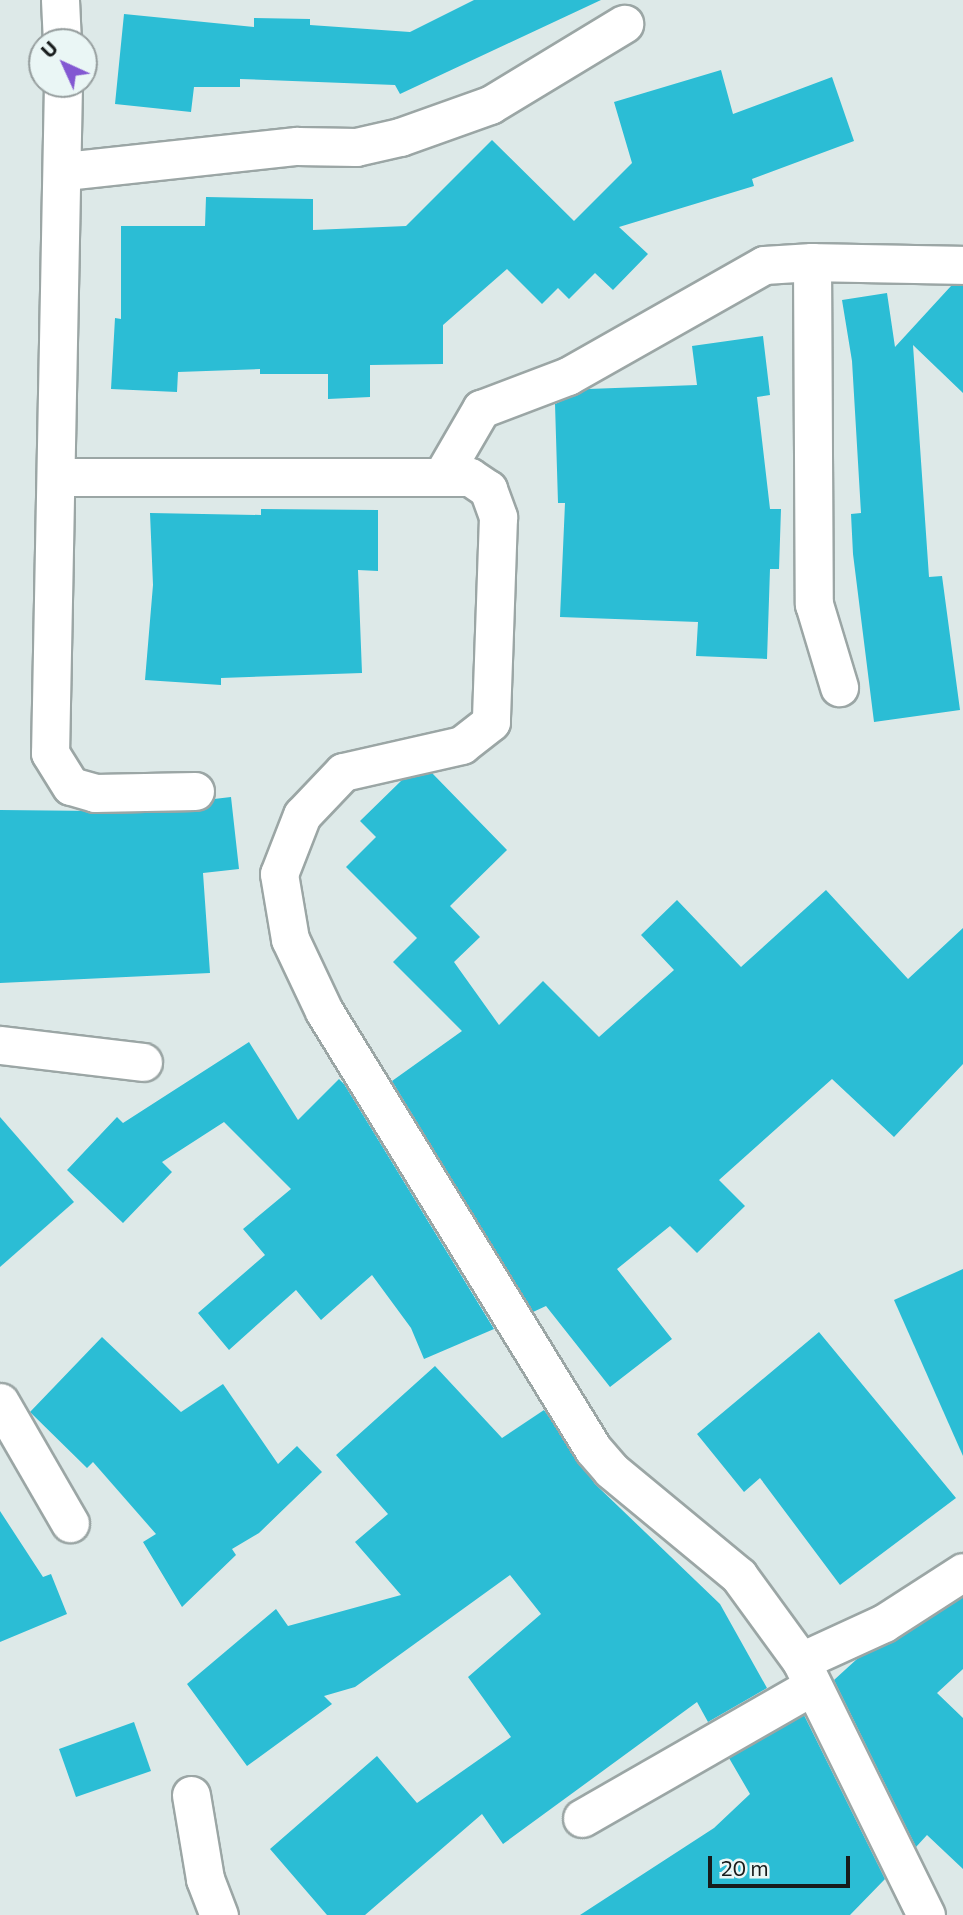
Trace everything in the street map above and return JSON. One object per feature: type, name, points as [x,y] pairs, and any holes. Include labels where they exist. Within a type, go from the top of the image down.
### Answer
[{"type":"street","points":[[60,0],[61,28]]},
{"type":"street","points":[[65,172],[297,146],[355,147],[400,137],[490,104],[624,24]]},
{"type":"street","points":[[63,98],[65,172],[50,753],[57,771],[71,786],[95,793],[195,791]]},
{"type":"street","points":[[442,477],[481,409],[568,376],[764,265],[812,262],[963,265]]},
{"type":"street","points":[[812,262],[814,604],[839,687]]},
{"type":"street","points":[[56,477],[470,477],[481,483],[498,517],[491,722],[462,745],[343,772],[302,814],[278,874],[290,939],[324,1011],[593,1449],[611,1471],[739,1576],[806,1674],[926,1915]]},
{"type":"street","points":[[0,1045],[143,1062]]},
{"type":"street","points":[[0,1402],[69,1523]]},
{"type":"street","points":[[582,1818],[963,1572]]},
{"type":"street","points":[[191,1795],[205,1879],[219,1915]]},
{"type":"building","points":[[474,0],[601,0],[400,94],[395,85],[240,79],[240,87],[194,87],[191,112],[115,104],[124,14],[254,27],[254,18],[310,19],[310,25],[410,32]]},
{"type":"building","points":[[721,70],[733,114],[832,77],[854,141],[752,179],[754,186],[619,227],[648,254],[613,290],[595,273],[569,299],[558,288],[542,304],[507,269],[443,325],[443,364],[370,365],[370,397],[328,399],[328,374],[260,374],[260,369],[178,372],[177,392],[111,389],[115,318],[121,319],[121,226],[205,226],[206,197],[313,199],[313,230],[406,226],[492,140],[574,221],[632,163],[614,102]]},
{"type":"building","points":[[951,286],[963,286],[963,393],[913,345],[929,577],[942,576],[960,710],[874,722],[853,554],[851,514],[861,513],[852,361],[842,300],[887,293],[895,347]]},
{"type":"building","points":[[763,336],[770,395],[757,397],[770,509],[781,509],[779,569],[770,569],[767,659],[696,656],[698,622],[560,617],[565,503],[558,503],[555,404],[588,389],[697,385],[692,346]]},
{"type":"building","points":[[261,509],[378,510],[378,571],[358,570],[362,673],[221,678],[221,685],[145,680],[153,585],[150,513],[261,515]]},
{"type":"building","points":[[432,773],[507,850],[450,906],[480,937],[454,962],[499,1025],[543,981],[599,1037],[674,970],[641,935],[677,900],[741,967],[826,890],[908,979],[963,928],[963,1064],[894,1137],[832,1079],[719,1180],[745,1206],[697,1253],[670,1226],[617,1269],[672,1339],[610,1387],[546,1306],[533,1312],[392,1081],[462,1031],[393,962],[417,938],[346,867],[376,837],[360,821],[402,780]]},
{"type":"building","points":[[231,797],[239,869],[203,873],[210,973],[0,983],[0,810],[195,812],[214,799]]},
{"type":"building","points":[[249,1042],[298,1120],[339,1079],[344,1084],[494,1329],[424,1359],[411,1328],[372,1275],[321,1320],[296,1290],[229,1350],[198,1313],[265,1255],[243,1229],[291,1189],[224,1122],[162,1162],[172,1172],[123,1223],[67,1170],[117,1117],[123,1123]]},
{"type":"building","points":[[0,1117],[74,1202],[0,1267]]},
{"type":"building","points":[[963,1269],[963,1456],[894,1300]]},
{"type":"building","points":[[819,1332],[956,1498],[840,1585],[760,1478],[744,1492],[697,1434]]},
{"type":"building","points":[[102,1337],[181,1412],[223,1384],[278,1464],[297,1446],[322,1472],[259,1533],[232,1549],[236,1555],[182,1607],[143,1542],[156,1534],[93,1462],[87,1468],[30,1412]]},
{"type":"building","points":[[435,1366],[502,1438],[544,1410],[595,1484],[720,1604],[767,1688],[708,1722],[697,1702],[503,1844],[482,1814],[365,1915],[327,1915],[270,1849],[377,1756],[417,1803],[511,1737],[468,1677],[541,1614],[510,1575],[355,1687],[324,1696],[332,1704],[247,1766],[187,1684],[276,1609],[288,1626],[401,1595],[355,1542],[388,1514],[336,1455]]},
{"type":"building","points":[[0,1511],[43,1577],[51,1574],[67,1614],[0,1642]]},
{"type":"building","points":[[963,1597],[963,1669],[937,1693],[963,1718],[963,1869],[927,1835],[916,1847],[834,1680],[857,1659]]},
{"type":"building","points":[[804,1715],[885,1879],[850,1915],[580,1915],[714,1828],[750,1794],[729,1758]]},
{"type":"building","points":[[134,1722],[151,1771],[76,1797],[59,1749]]}]
